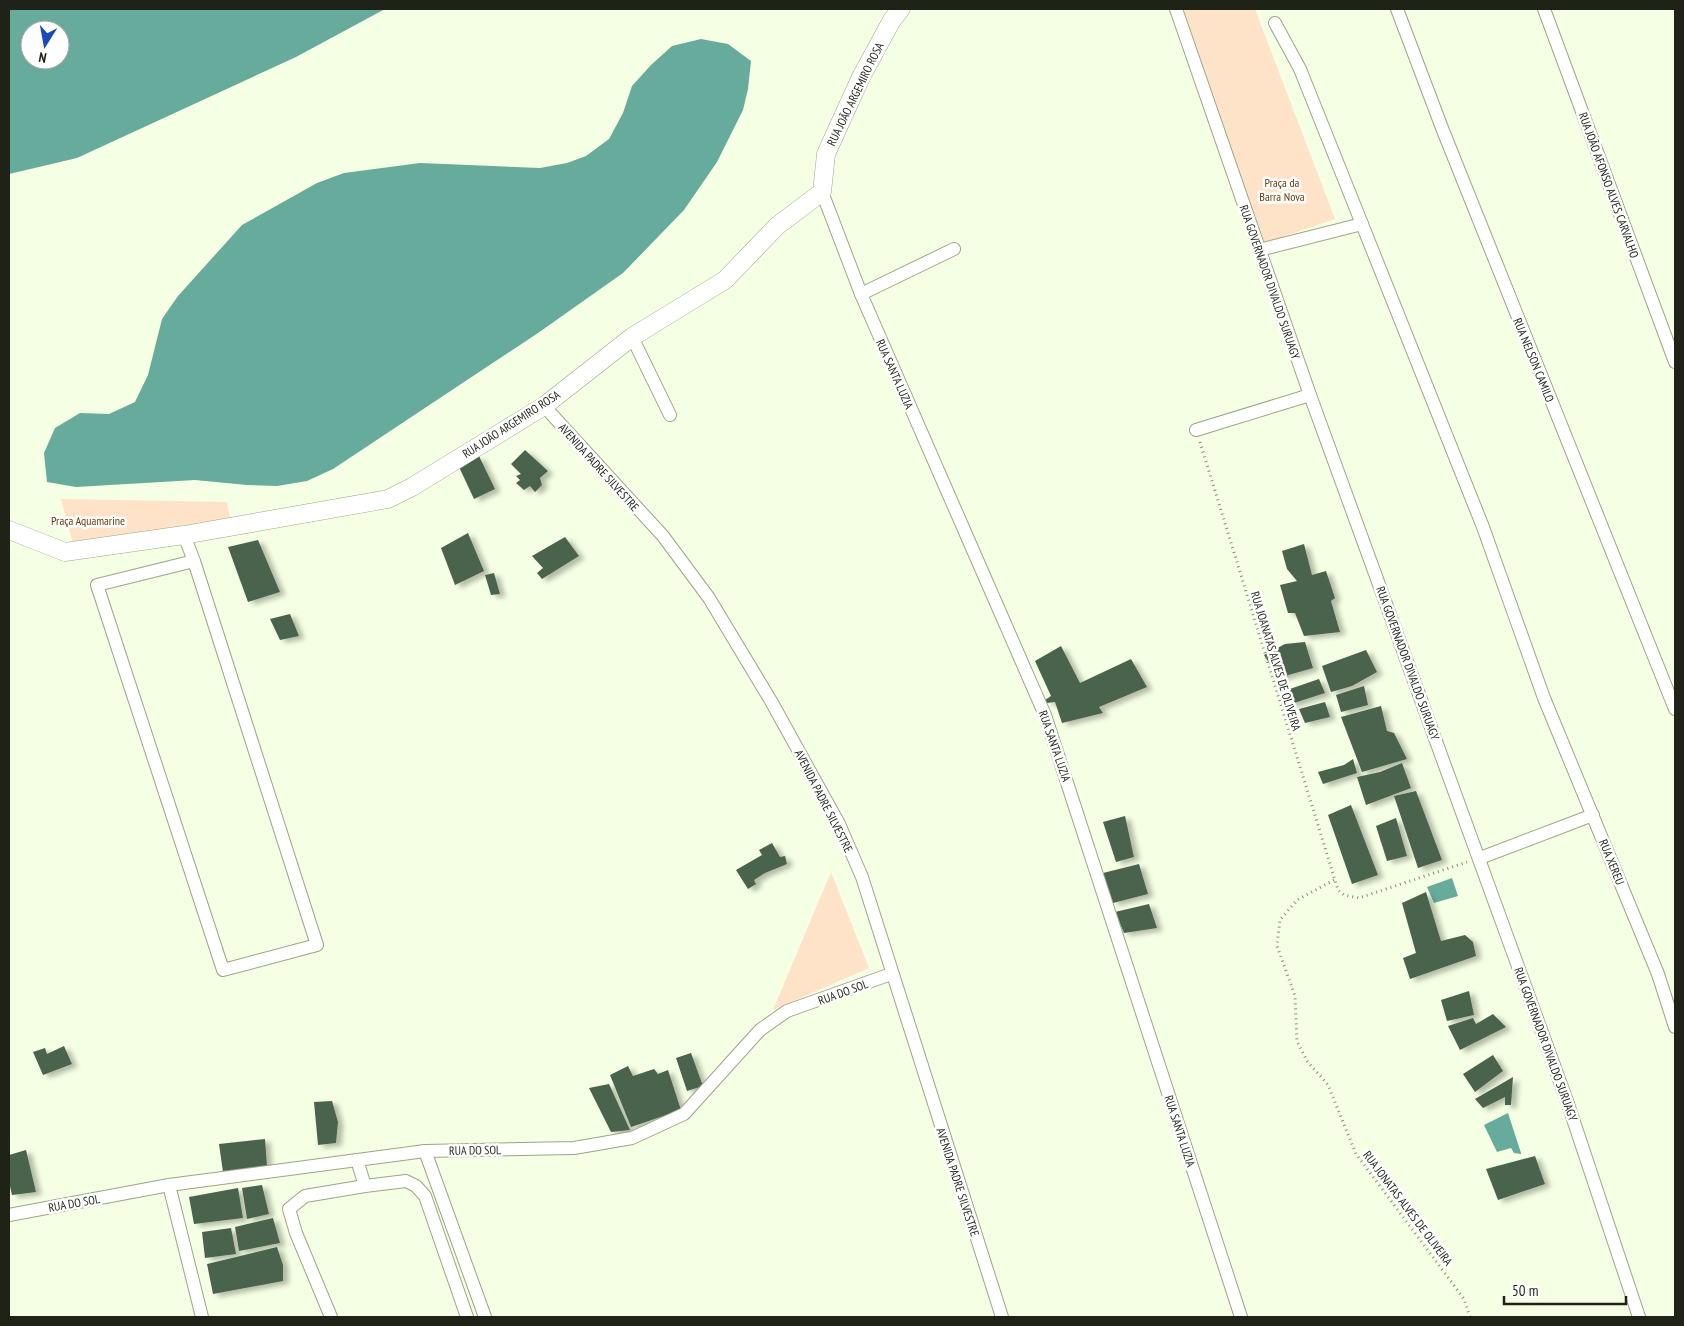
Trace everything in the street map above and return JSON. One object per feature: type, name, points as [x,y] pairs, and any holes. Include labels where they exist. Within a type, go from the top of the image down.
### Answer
[{"type":"street","name":"RUA JOÃO ARGEMIRO ROSA","points":[[9,530],[64,552],[184,535],[388,498],[412,487],[544,406],[632,336],[725,280],[777,226],[822,192],[826,154],[861,77],[892,20],[901,9]]},
{"type":"street","name":"RUA GOVERNADOR DIVALDO SURUAGY","points":[[1176,9],[1310,396],[1567,1101],[1639,1317]]},
{"type":"street","name":"RUA NELSON CAMILO","points":[[1397,9],[1442,128],[1675,709]]},
{"type":"street","name":"RUA JOÃO AFONSO ALVES CARVALHO","points":[[1544,9],[1675,362]]},
{"type":"street","name":"RUA XEREU","points":[[1276,23],[1300,69],[1483,527],[1544,698],[1658,974],[1675,1027]]},
{"type":"street","name":"RUA SANTA LUZIA","points":[[822,192],[861,294],[1045,716],[1241,1317]]},
{"type":"street","points":[[1259,250],[1362,224]]},
{"type":"street","points":[[861,294],[954,249]]},
{"type":"street","points":[[632,336],[670,416]]},
{"type":"street","points":[[1196,430],[1310,396]]},
{"type":"street","name":"AVENIDA PADRE SILVESTRE","points":[[544,406],[663,536],[709,598],[771,701],[839,824],[862,877],[891,974],[1002,1317]]},
{"type":"street","points":[[184,535],[194,561],[318,945],[223,970],[97,585],[194,561]]},
{"type":"street","points":[[1480,858],[1593,815]]},
{"type":"street","name":"RUA DO SOL","points":[[9,1215],[169,1185],[425,1151],[574,1148],[632,1138],[684,1114],[760,1030],[787,1011],[891,974]]},
{"type":"street","points":[[425,1151],[485,1317]]},
{"type":"street","points":[[357,1160],[364,1186]]},
{"type":"street","points":[[331,1317],[296,1234],[289,1209],[305,1196],[406,1181],[416,1186],[425,1196],[467,1317]]},
{"type":"street","points":[[169,1185],[202,1317]]},
{"type":"path","name":"RUA JOANATAS ALVES DE OLIVEIRA","points":[[1196,430],[1338,890],[1344,895],[1359,898],[1480,858]]},
{"type":"path","name":"RUA JONATAS ALVES DE OLIVEIRA","points":[[1334,880],[1297,900],[1280,920],[1277,946],[1295,996],[1297,1041],[1307,1061],[1328,1085],[1356,1154],[1464,1299],[1470,1317]]},
{"type":"green space","name":"Praça da Barra Nova","points":[[1176,9],[1255,9],[1335,219],[1259,245]]},
{"type":"green space","name":"Praça Aquamarine","points":[[61,499],[227,502],[230,518],[73,544]]},
{"type":"green space","points":[[831,872],[869,968],[773,1010]]},
{"type":"water","points":[[9,9],[385,9],[296,57],[77,158],[9,174]]},
{"type":"water","points":[[701,39],[728,44],[751,61],[748,89],[743,110],[717,162],[684,210],[623,273],[538,333],[333,469],[307,481],[277,486],[195,480],[76,487],[47,482],[44,453],[55,428],[80,413],[109,414],[135,402],[148,375],[162,319],[178,296],[242,225],[317,183],[344,173],[420,163],[540,168],[567,163],[586,156],[609,139],[623,113],[632,86],[651,65],[672,46]]},
{"type":"water","points":[[1452,878],[1458,896],[1434,903],[1427,887]]},
{"type":"water","points":[[1508,1113],[1521,1154],[1514,1153],[1511,1148],[1497,1152],[1484,1125]]},
{"type":"building","points":[[525,450],[548,471],[540,478],[542,485],[535,492],[530,486],[524,490],[516,483],[520,480],[516,476],[521,474],[511,464]]},
{"type":"building","points":[[479,456],[495,489],[474,499],[459,467]]},
{"type":"building","points":[[468,533],[484,571],[455,585],[441,548]]},
{"type":"building","points":[[565,537],[579,556],[542,579],[537,573],[543,568],[532,556]]},
{"type":"building","points":[[258,540],[280,592],[248,602],[228,547]]},
{"type":"building","points":[[1304,544],[1312,575],[1326,571],[1335,598],[1331,601],[1340,632],[1304,636],[1295,613],[1288,613],[1280,585],[1297,581],[1287,569],[1282,551]]},
{"type":"building","points":[[494,573],[500,594],[491,595],[485,575]]},
{"type":"building","points":[[290,614],[299,636],[280,640],[270,619]]},
{"type":"building","points":[[1305,642],[1313,668],[1278,678],[1264,655],[1285,644]]},
{"type":"building","points":[[1061,646],[1080,683],[1131,659],[1147,687],[1099,707],[1103,713],[1062,723],[1055,702],[1047,703],[1045,700],[1051,696],[1035,661]]},
{"type":"building","points":[[1366,650],[1377,672],[1352,686],[1331,692],[1322,666]]},
{"type":"building","points":[[1319,679],[1325,693],[1291,704],[1284,691]]},
{"type":"building","points":[[1364,686],[1368,705],[1341,712],[1336,695]]},
{"type":"building","points":[[1325,702],[1330,717],[1305,723],[1299,709]]},
{"type":"building","points":[[1381,706],[1387,731],[1394,733],[1407,759],[1362,772],[1341,717]]},
{"type":"building","points":[[1353,759],[1357,773],[1323,784],[1318,772],[1344,765]]},
{"type":"building","points":[[1402,763],[1411,788],[1366,805],[1357,777],[1380,772]]},
{"type":"building","points":[[1416,791],[1442,860],[1418,868],[1394,796]]},
{"type":"building","points":[[1351,805],[1378,875],[1352,884],[1328,815]]},
{"type":"building","points":[[1125,816],[1134,857],[1116,862],[1103,822]]},
{"type":"building","points":[[1396,818],[1407,856],[1387,861],[1376,826]]},
{"type":"building","points":[[772,843],[780,857],[785,856],[787,864],[754,880],[756,884],[748,889],[736,870],[762,855],[759,850]]},
{"type":"building","points":[[1139,864],[1148,894],[1113,903],[1103,873]]},
{"type":"building","points":[[1426,892],[1441,941],[1465,935],[1473,942],[1476,956],[1410,979],[1403,958],[1416,953],[1402,903]]},
{"type":"building","points":[[1149,904],[1157,928],[1124,933],[1115,912]]},
{"type":"building","points":[[1469,991],[1474,1015],[1447,1021],[1441,1000]]},
{"type":"building","points":[[1493,1014],[1506,1027],[1460,1050],[1448,1026],[1473,1018],[1476,1024]]},
{"type":"building","points":[[64,1046],[72,1064],[43,1075],[33,1052],[45,1048],[47,1054]]},
{"type":"building","points":[[691,1053],[703,1086],[687,1091],[676,1058]]},
{"type":"building","points":[[1493,1055],[1503,1071],[1475,1092],[1463,1074]]},
{"type":"building","points":[[628,1066],[633,1076],[654,1069],[658,1074],[668,1070],[681,1110],[631,1127],[610,1075]]},
{"type":"building","points":[[1513,1077],[1511,1105],[1505,1105],[1505,1097],[1483,1108],[1475,1099]]},
{"type":"building","points":[[609,1084],[630,1130],[611,1132],[589,1088]]},
{"type":"building","points":[[332,1101],[338,1122],[336,1143],[318,1145],[314,1102]]},
{"type":"building","points":[[265,1139],[267,1166],[223,1172],[219,1144]]},
{"type":"building","points":[[26,1150],[36,1192],[12,1195],[9,1182],[9,1155]]},
{"type":"building","points":[[1535,1156],[1545,1184],[1498,1200],[1486,1169]]},
{"type":"building","points":[[262,1185],[269,1214],[247,1219],[242,1188]]},
{"type":"building","points":[[238,1188],[243,1218],[194,1224],[189,1197]]},
{"type":"building","points":[[273,1218],[280,1243],[239,1251],[235,1227]]},
{"type":"building","points":[[231,1228],[236,1254],[205,1258],[202,1232]]},
{"type":"building","points":[[277,1247],[283,1265],[283,1281],[213,1294],[207,1264]]}]
